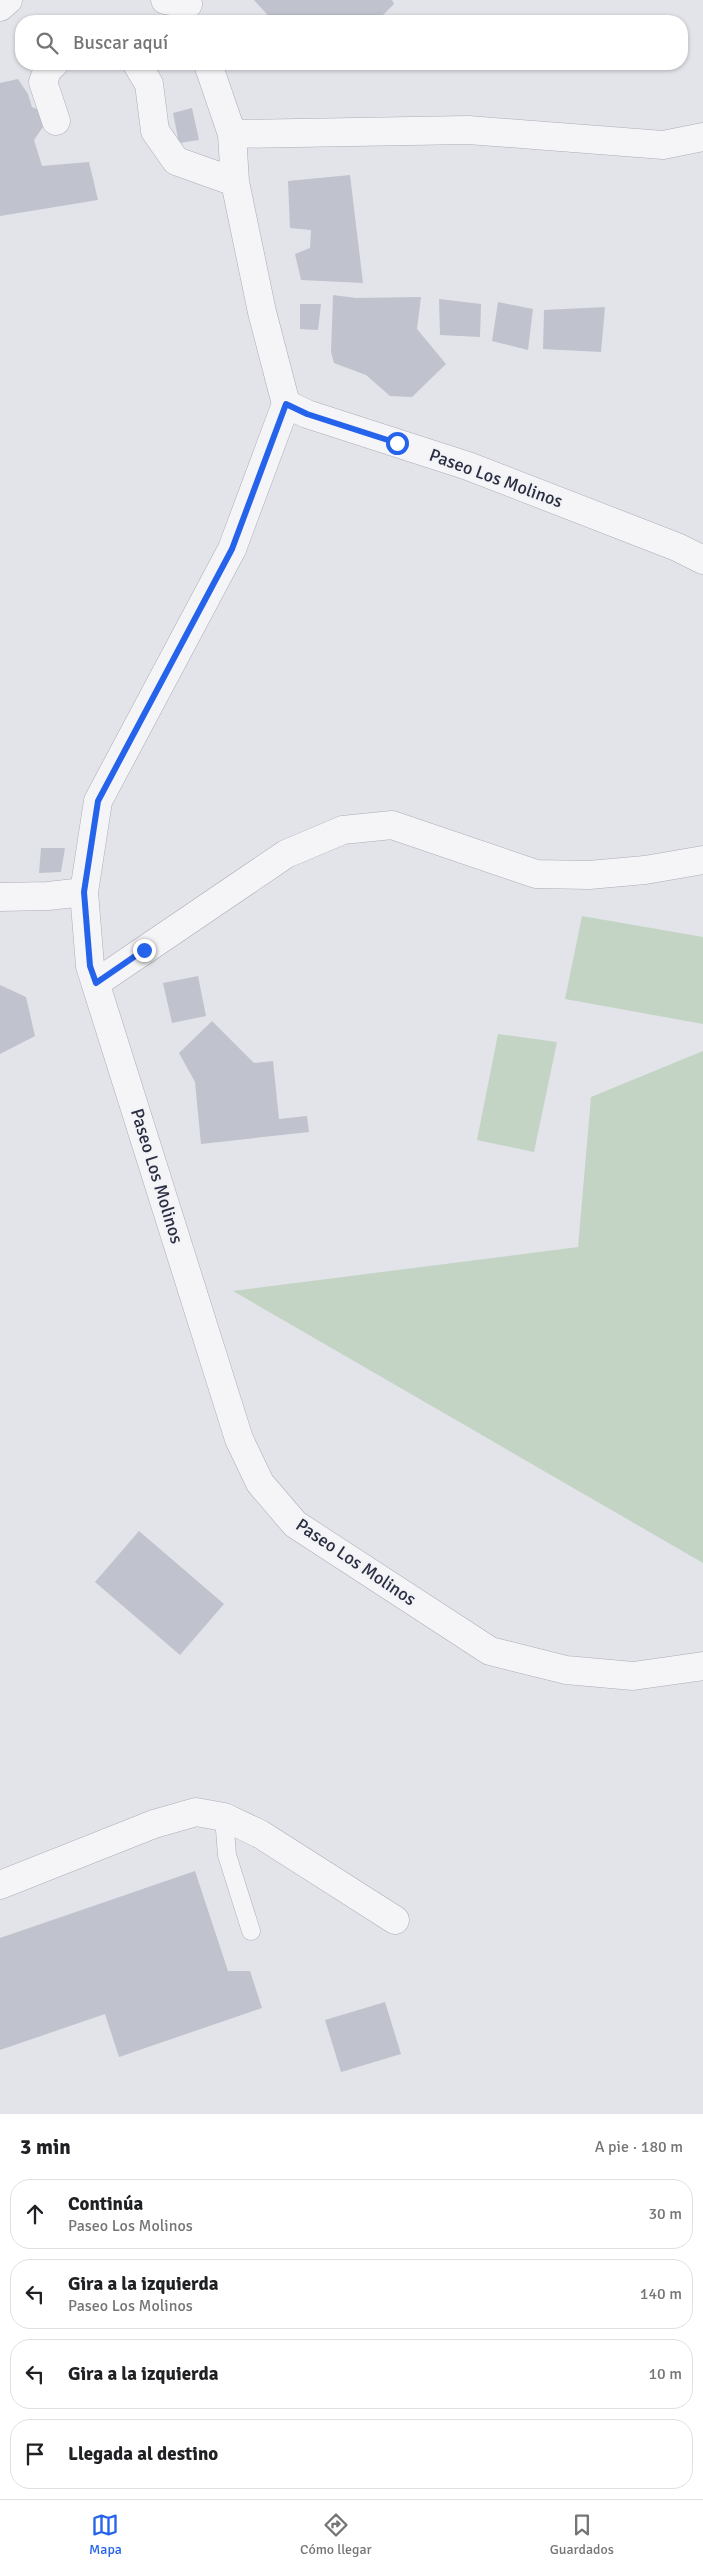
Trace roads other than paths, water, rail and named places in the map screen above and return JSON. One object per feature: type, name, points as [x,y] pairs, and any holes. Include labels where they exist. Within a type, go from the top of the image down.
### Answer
[{"type":"street","points":[[0,7],[8,0]]},
{"type":"street","points":[[48,70],[43,82],[56,121]]},
{"type":"street","points":[[141,70],[149,84],[155,131],[176,161],[235,182]]},
{"type":"street","points":[[210,70],[232,134],[235,182],[262,312],[286,404]]},
{"type":"street","points":[[232,134],[468,130],[663,145],[703,137]]},
{"type":"street","name":"Paseo Los Molinos","points":[[703,560],[677,547],[468,466],[307,414],[286,404],[232,549],[98,801],[84,892],[90,966],[239,1439],[260,1483],[295,1524],[490,1651],[566,1670],[633,1676],[703,1666]]},
{"type":"street","points":[[96,983],[286,854],[343,830],[392,825],[536,874],[589,876],[645,870],[703,860]]},
{"type":"street","points":[[0,897],[48,896],[84,892]]},
{"type":"street","points":[[0,1885],[154,1824],[196,1812],[224,1817],[260,1834],[395,1920]]},
{"type":"lane","points":[[224,1817],[227,1855],[251,1931]]}]
